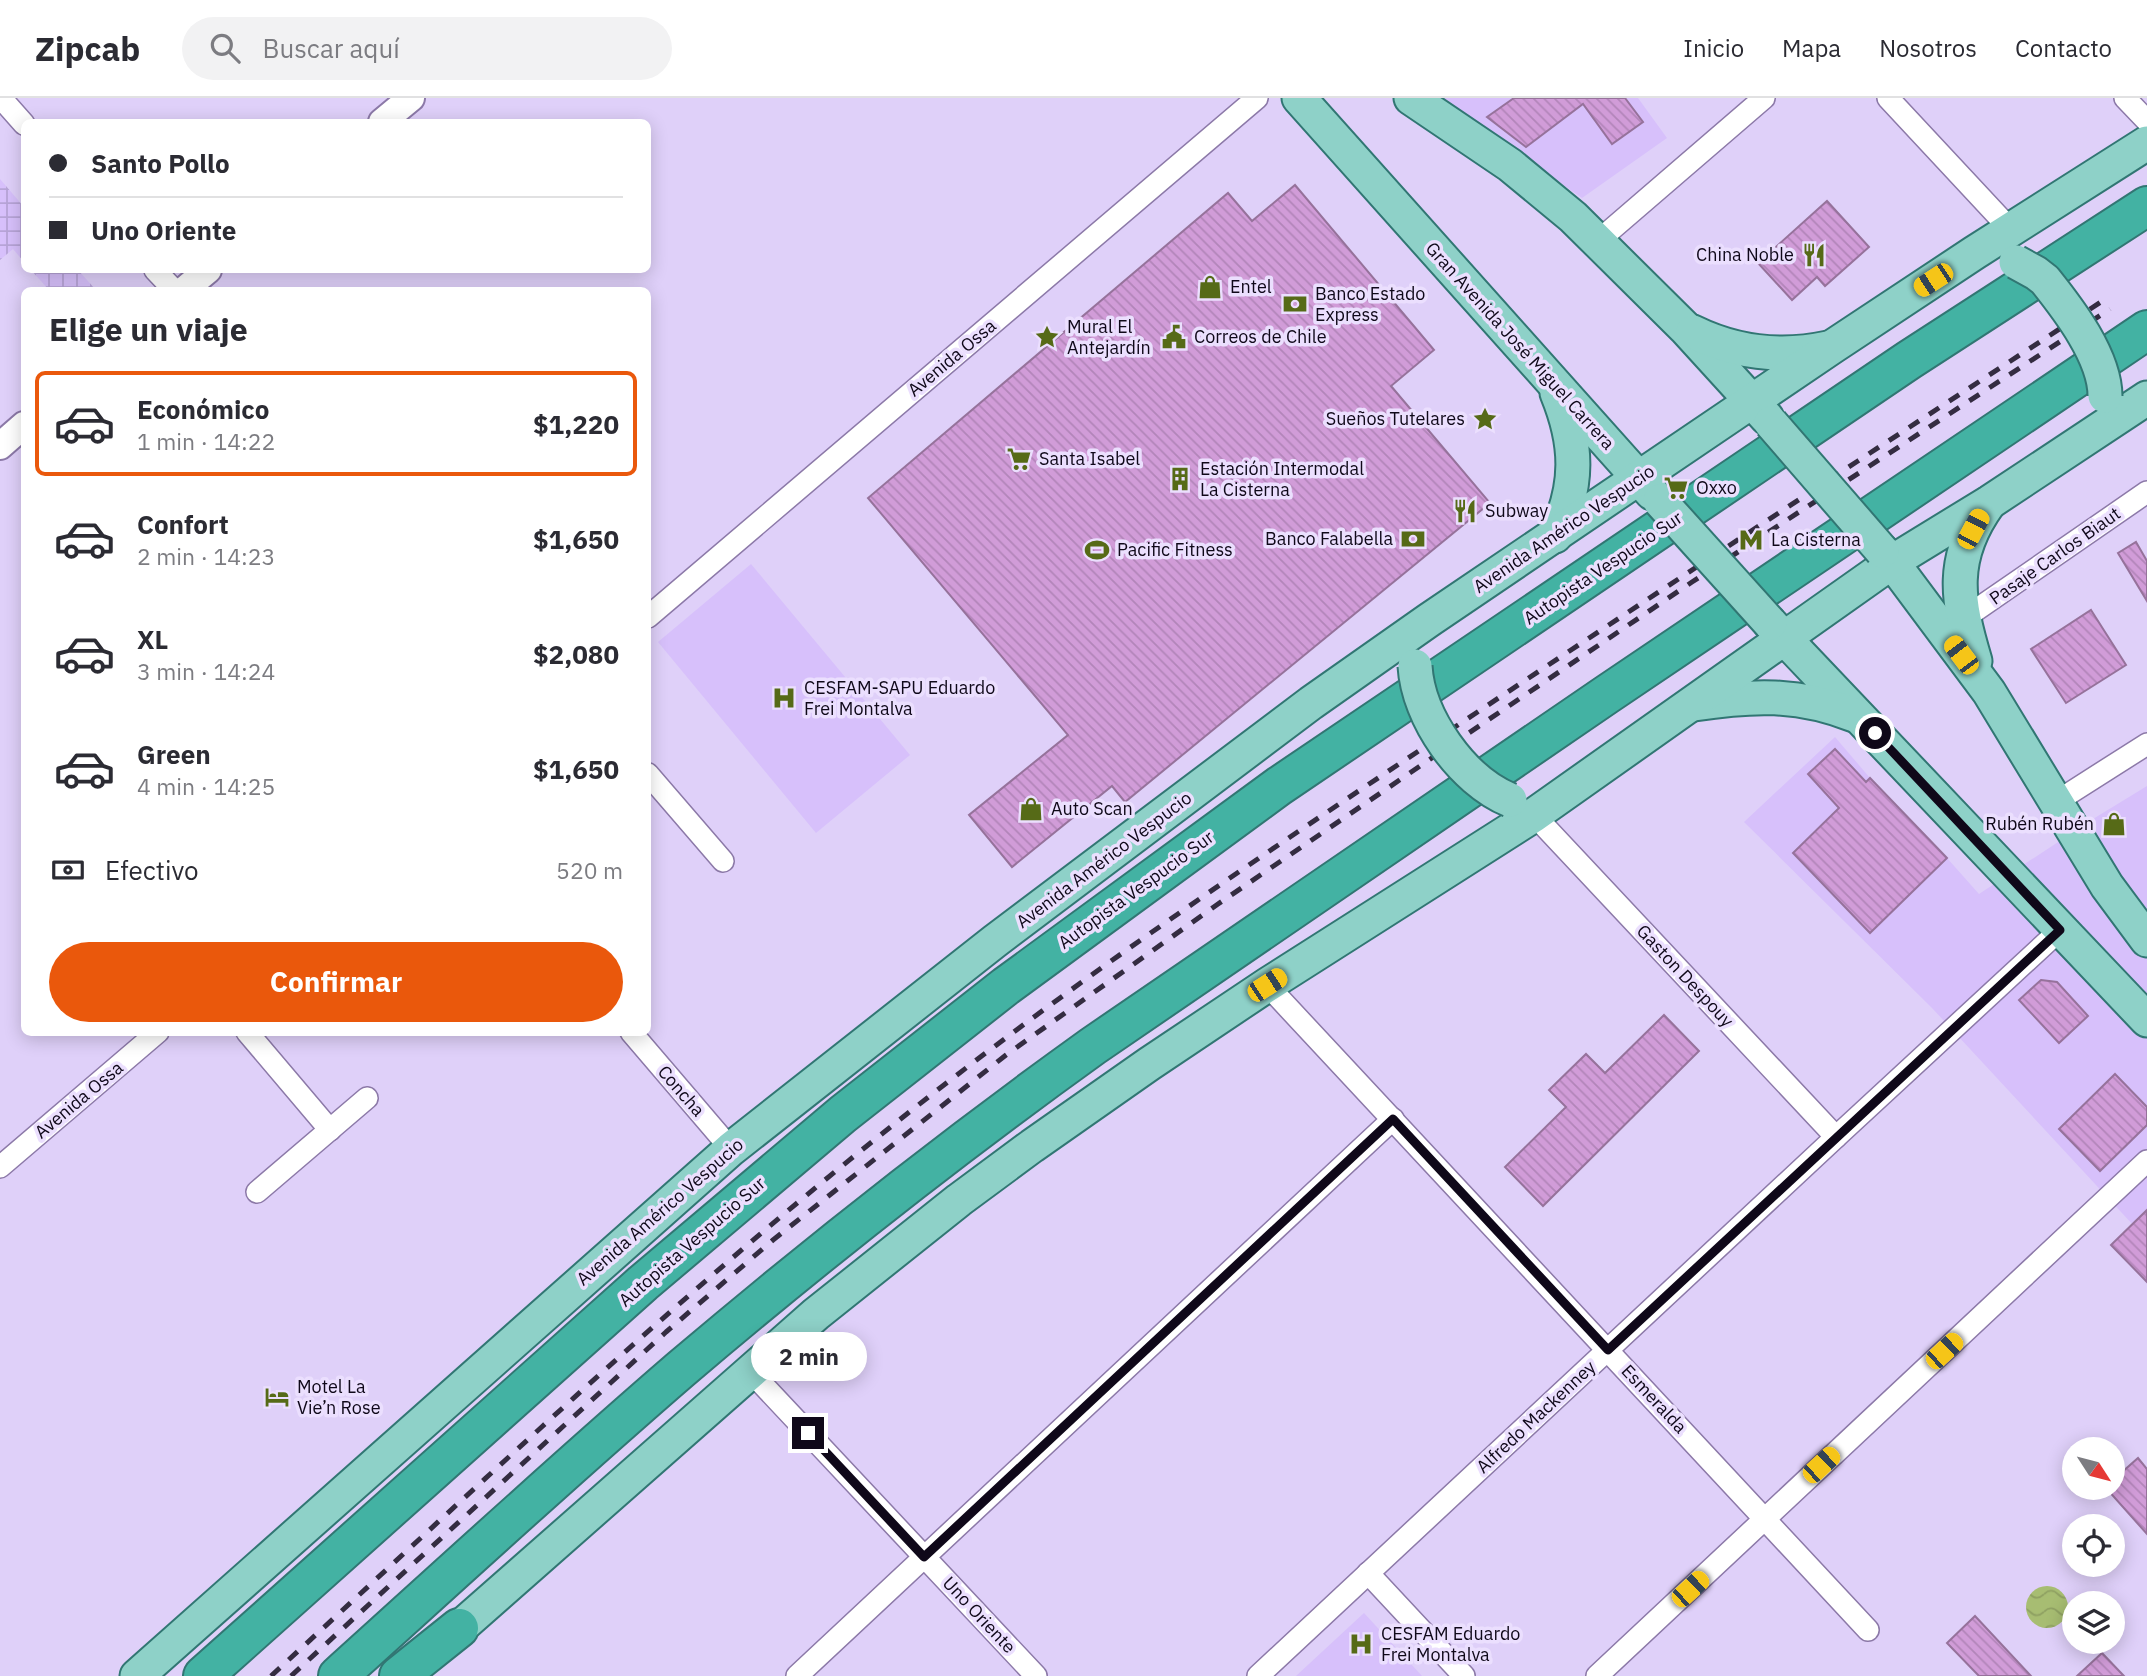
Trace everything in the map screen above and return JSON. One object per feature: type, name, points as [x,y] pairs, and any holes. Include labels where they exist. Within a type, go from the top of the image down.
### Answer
[{"type":"highway","name":"Autopista Vespucio Sur","points":[[203,1676],[643,1283],[844,1114],[1006,986],[1279,786],[1909,360],[2147,206]]},
{"type":"highway","points":[[338,1676],[570,1465],[682,1369],[904,1187],[1014,1102],[1583,711],[2147,331]]},
{"type":"highway","points":[[399,1676],[459,1628]]},
{"type":"main road","name":"Gran Avenida José Miguel Carrera","points":[[1299,98],[1777,630],[2147,1020]]},
{"type":"main road","points":[[1411,98],[1510,165],[1573,217],[1685,328],[1762,413],[1887,557],[1989,692],[2107,886],[2147,940]]},
{"type":"main road","points":[[2099,431],[2105,396],[2103,375],[2091,348],[2045,280],[2013,246],[2147,143]]},
{"type":"main road","name":"Avenida Américo Vespucio","points":[[137,1676],[731,1149],[995,941],[1311,703],[1429,620],[1555,536],[1649,489],[1762,413],[1832,347],[1974,253],[2013,246]]},
{"type":"main road","points":[[1685,328],[1725,345],[1768,353],[1789,354],[1832,347]]},
{"type":"main road","points":[[1554,384],[1570,432],[1574,467],[1568,503],[1555,536]]},
{"type":"main road","points":[[407,1676],[750,1371],[826,1306],[959,1200],[1149,1064],[1530,807],[1688,705],[1777,630],[1887,557],[1990,502],[2147,398]]},
{"type":"main road","points":[[1989,692],[1976,663],[1959,596],[1963,560],[1973,529],[1990,502]]},
{"type":"main road","points":[[1429,620],[1415,666],[1416,681],[1425,709],[1458,761],[1477,781],[1530,807]]},
{"type":"main road","points":[[1688,705],[1720,699],[1780,696],[1821,703],[1858,716]]},
{"type":"street","points":[[1,98],[21,121]]},
{"type":"street","points":[[386,119],[411,98]]},
{"type":"street","name":"Avenida Ossa","points":[[651,614],[1257,98]]},
{"type":"street","points":[[1598,241],[1764,98]]},
{"type":"street","points":[[1888,98],[2013,246]]},
{"type":"street","points":[[2125,98],[2147,121]]},
{"type":"street","points":[[158,273],[171,287]]},
{"type":"street","points":[[188,287],[204,273]]},
{"type":"street","points":[[0,446],[21,428]]},
{"type":"street","name":"Pasaje Carlos Biaut","points":[[1963,619],[2147,492]]},
{"type":"street","points":[[2056,802],[2147,744]]},
{"type":"street","points":[[651,777],[723,861]]},
{"type":"street","name":"Gaston Despouy","points":[[1530,807],[1836,1137]]},
{"type":"street","name":"Alfredo Mackenney","points":[[1258,1676],[2060,930]]},
{"type":"street","name":"Esmeralda","points":[[1267,985],[1868,1630]]},
{"type":"street","name":"Avenida Ossa","points":[[0,1167],[153,1036]]},
{"type":"street","points":[[250,1036],[330,1130]]},
{"type":"street","name":"Concha","points":[[634,1036],[731,1149]]},
{"type":"street","points":[[257,1192],[367,1098]]},
{"type":"street","points":[[797,1676],[1393,1119]]},
{"type":"street","points":[[1597,1676],[2147,1161]]},
{"type":"street","name":"Uno Oriente","points":[[750,1371],[1036,1676]]},
{"type":"street","points":[[1368,1573],[1464,1676]]},
{"type":"shaded area","points":[[1439,98],[1638,98],[1667,138],[1582,198]]},
{"type":"shaded area","points":[[0,179],[21,204],[21,258],[13,249],[0,260]]},
{"type":"shaded area","points":[[34,273],[81,273],[93,287],[46,287]]},
{"type":"shaded area","name":"CESFAM-SAPU Eduardo Frei Montalva","points":[[751,564],[910,755],[816,833],[658,642]]},
{"type":"shaded area","points":[[1835,737],[1979,894],[2147,786],[2147,1240],[1932,1008],[1744,822]]},
{"type":"shaded area","name":"CESFAM Eduardo Frei Montalva","points":[[1364,1613],[1422,1676],[1296,1676]]},
{"type":"water","points":[[2039,1588],[2055,1588],[2062,1592],[2062,1622],[2047,1628],[2039,1626],[2032,1622],[2028,1615],[2028,1599],[2032,1592]]},
{"type":"building","points":[[1514,98],[1625,98],[1643,122],[1612,144],[1583,104],[1526,147],[1487,117]]},
{"type":"building","name":"Estación Intermodal La Cisterna","points":[[1295,185],[1434,350],[1391,386],[1490,503],[1125,802],[1112,786],[1012,867],[969,815],[1068,735],[868,498],[1228,193],[1252,221]]},
{"type":"building","name":"China Noble","points":[[1827,201],[1869,247],[1825,286],[1817,277],[1792,300],[1758,263]]},
{"type":"building","points":[[2136,542],[2147,561],[2147,601],[2118,553]]},
{"type":"building","points":[[2091,610],[2126,665],[2066,703],[2031,649]]},
{"type":"building","points":[[1835,749],[1866,782],[1870,778],[1947,858],[1870,933],[1793,853],[1839,808],[1808,774]]},
{"type":"building","points":[[2041,980],[2057,982],[2088,1016],[2059,1043],[2019,1000]]},
{"type":"building","points":[[1664,1015],[1699,1051],[1543,1206],[1505,1167],[1566,1107],[1549,1090],[1586,1054],[1605,1073]]},
{"type":"building","points":[[2115,1074],[2147,1107],[2147,1125],[2100,1171],[2059,1129]]},
{"type":"building","points":[[2147,1210],[2147,1282],[2111,1245]]},
{"type":"building","points":[[2138,1458],[2147,1469],[2147,1534],[2117,1500],[2125,1500],[2125,1470]]},
{"type":"building","points":[[1975,1616],[2031,1676],[1979,1676],[1947,1643]]},
{"type":"building","points":[[2103,1654],[2124,1676],[2077,1676]]},
{"type":"railway","points":[[271,1676],[577,1395],[733,1257],[893,1125],[1032,1018],[1321,816],[2104,300]]},
{"type":"railway","points":[[291,1676],[666,1332],[773,1240],[1006,1055],[1218,904],[1692,582],[2110,309]]},
{"type":"place","name":"China Noble","points":[[1814,255]]},
{"type":"place","name":"Entel","points":[[1210,287]]},
{"type":"place","name":"Banco Estado Express","points":[[1295,304]]},
{"type":"place","name":"Mural El Antejardín","points":[[1047,337]]},
{"type":"place","name":"Correos de Chile","points":[[1174,337]]},
{"type":"place","name":"Sueños Tutelares","points":[[1485,419]]},
{"type":"place","name":"Santa Isabel","points":[[1019,459]]},
{"type":"place","name":"Estación Intermodal La Cisterna","points":[[1180,479]]},
{"type":"place","name":"Oxxo","points":[[1676,488]]},
{"type":"place","name":"Subway","points":[[1465,511]]},
{"type":"place","name":"Banco Falabella","points":[[1413,539]]},
{"type":"place","name":"La Cisterna","points":[[1751,540]]},
{"type":"place","name":"Pacific Fitness","points":[[1097,550]]},
{"type":"place","name":"CESFAM-SAPU Eduardo Frei Montalva","points":[[784,698]]},
{"type":"place","name":"Auto Scan","points":[[1031,809]]},
{"type":"place","name":"Rubén Rubén","points":[[2114,824]]},
{"type":"place","name":"Motel La Vie’n Rose","points":[[277,1397]]},
{"type":"place","name":"CESFAM Eduardo Frei Montalva","points":[[1361,1644]]},
{"type":"route","points":[[808,1433],[924,1557],[1393,1119],[1608,1350],[2060,930],[1875,733]]}]
